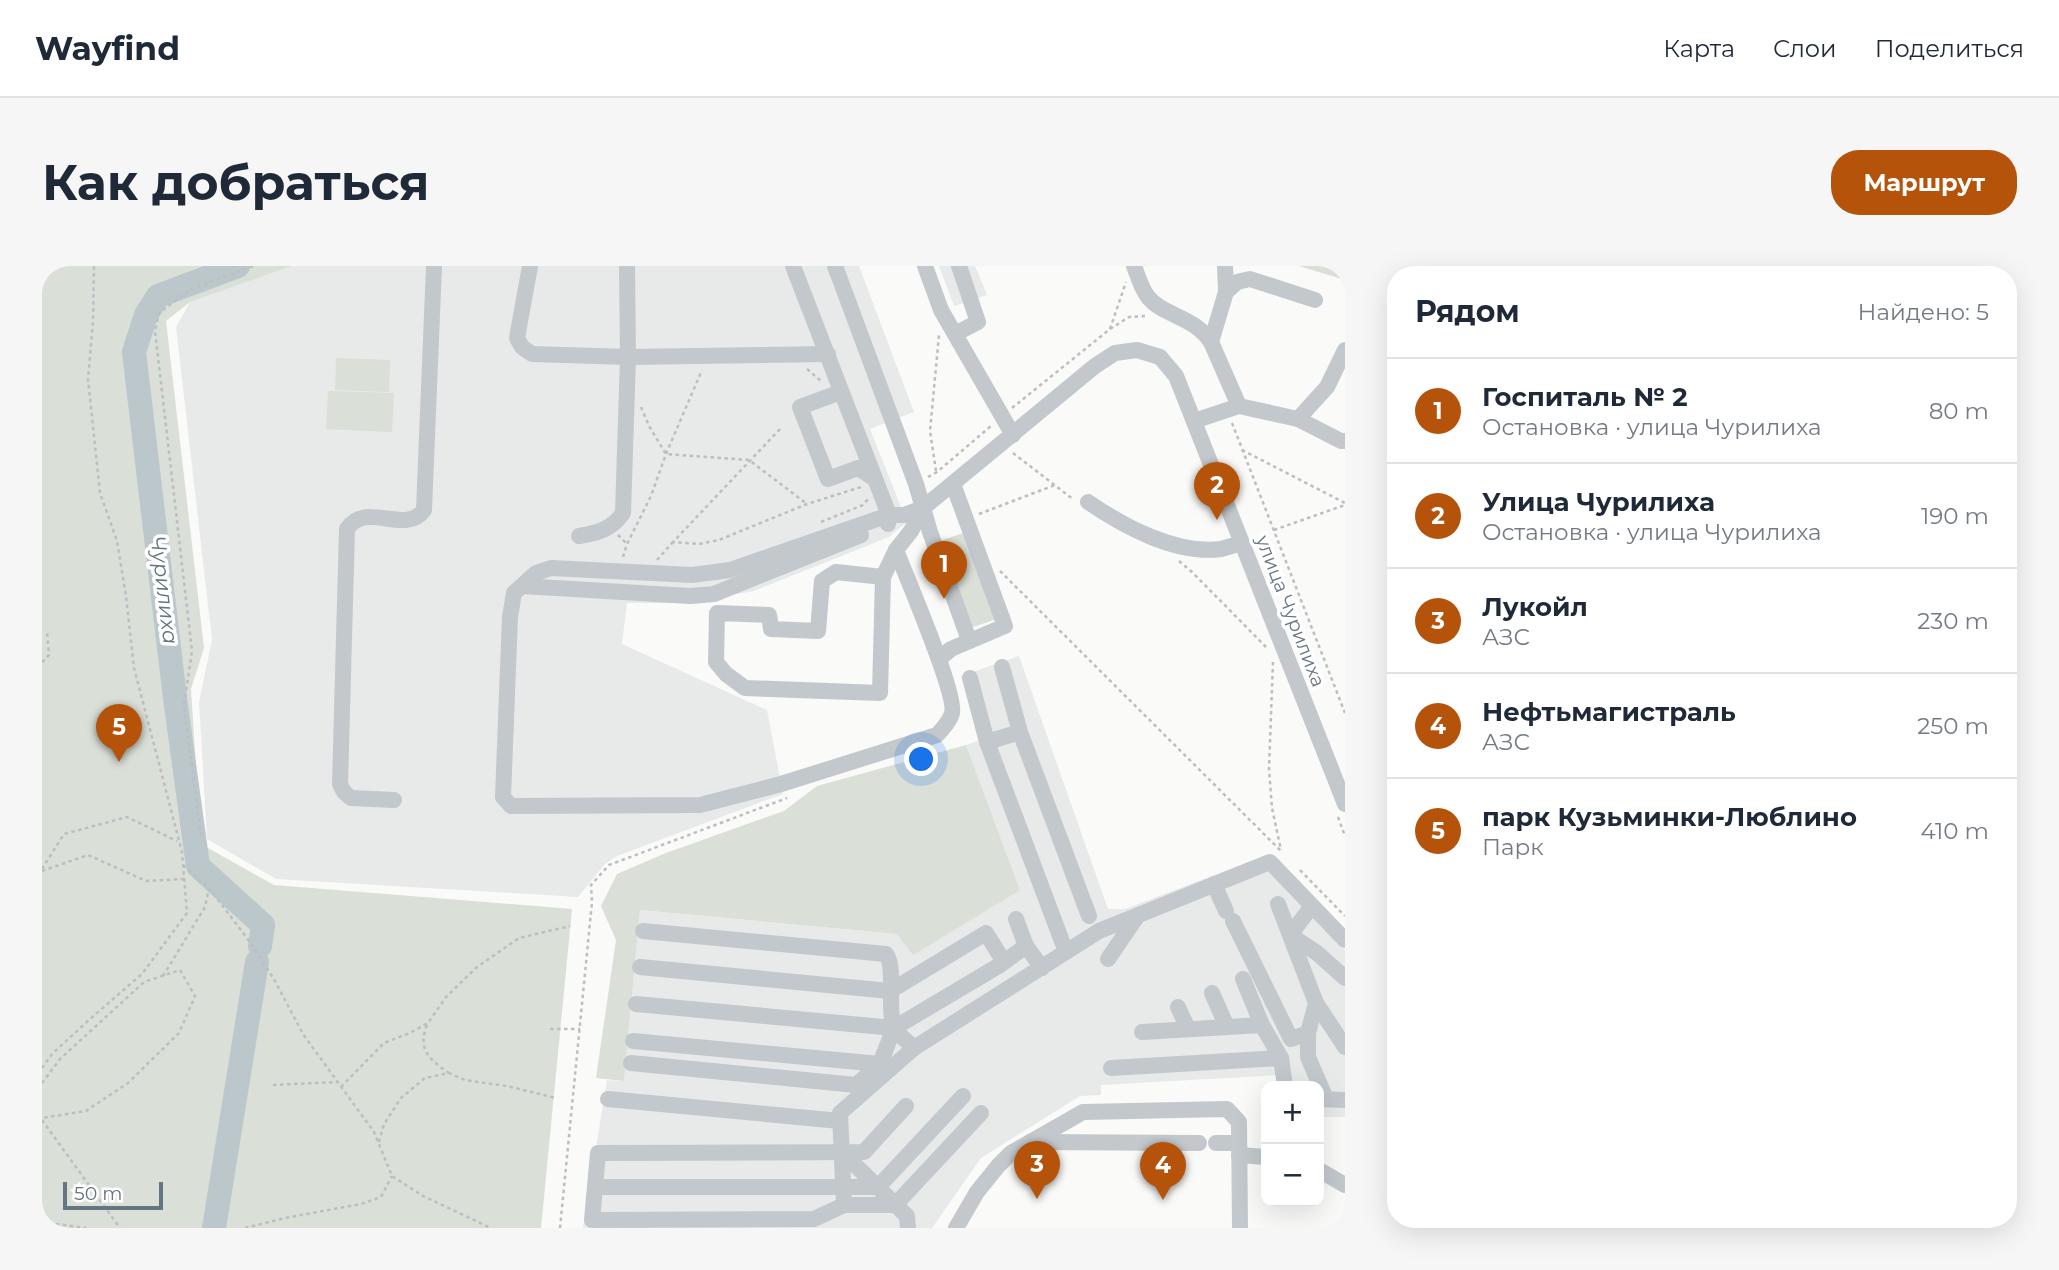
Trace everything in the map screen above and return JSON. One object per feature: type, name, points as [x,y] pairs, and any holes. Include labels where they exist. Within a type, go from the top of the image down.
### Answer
[{"type":"street","points":[[394,800],[351,798],[340,784],[347,529],[354,521],[364,516],[410,520],[424,510],[434,266]]},
{"type":"street","points":[[530,266],[517,338],[522,347],[532,354],[628,357],[828,354]]},
{"type":"street","points":[[579,536],[606,530],[617,522],[623,513],[628,357],[627,266]]},
{"type":"street","points":[[793,266],[828,354],[836,394],[873,492]]},
{"type":"street","points":[[835,266],[916,484],[930,532],[969,640]]},
{"type":"street","points":[[925,266],[941,310],[1002,417],[1012,443]]},
{"type":"street","points":[[955,334],[978,321],[959,266]]},
{"type":"street","points":[[1211,342],[1226,292],[1225,266]]},
{"type":"street","points":[[1131,271],[1153,302],[1199,327],[1211,342],[1233,408]]},
{"type":"street","points":[[1226,292],[1237,282],[1250,279],[1315,300]]},
{"type":"street","name":"улица Чурилиха","points":[[923,508],[1012,443],[1095,366],[1115,353],[1137,350],[1160,357],[1176,376],[1194,421],[1340,807]]},
{"type":"street","points":[[1298,419],[1327,387],[1345,350]]},
{"type":"street","points":[[836,394],[800,407],[828,479],[858,468],[889,515],[889,524],[715,594],[691,596],[522,586],[514,593],[510,617],[503,797],[511,806],[700,805],[781,784],[937,735],[948,723],[953,712],[939,659],[896,550]]},
{"type":"street","points":[[1194,421],[1233,408],[1298,419],[1345,442]]},
{"type":"street","points":[[939,659],[969,640],[1005,626],[953,484]]},
{"type":"street","points":[[1082,501],[1128,526],[1180,545],[1219,549],[1242,543]]},
{"type":"street","points":[[889,515],[904,515],[923,508]]},
{"type":"street","points":[[883,577],[836,572],[822,581],[818,631],[771,629],[769,615],[717,613],[716,663],[745,688],[880,693],[883,577],[896,550],[911,531],[923,508]]},
{"type":"street","points":[[1002,667],[1020,732],[1089,916]]},
{"type":"street","points":[[970,678],[988,742],[1066,952]]},
{"type":"street","points":[[988,742],[1020,732]]},
{"type":"street","points":[[844,1205],[840,1113],[914,1048],[1099,931],[1269,862],[1345,940]]},
{"type":"street","points":[[1214,884],[1291,1040],[1308,1033]]},
{"type":"street","points":[[1278,904],[1316,1003],[1345,1046]]},
{"type":"street","points":[[1290,935],[1312,906]]},
{"type":"street","points":[[1108,959],[1139,915]]},
{"type":"street","points":[[1016,919],[1026,946],[1042,968]]},
{"type":"street","points":[[631,1063],[856,1084],[880,1064],[894,1028],[890,958],[887,954],[643,931]]},
{"type":"street","points":[[640,967],[890,991],[986,933],[1004,962]]},
{"type":"street","points":[[1290,935],[1317,953],[1345,978]]},
{"type":"street","points":[[636,1004],[894,1028],[1026,946]]},
{"type":"street","points":[[1243,979],[1262,1025],[1280,1058],[1285,1081]]},
{"type":"street","points":[[1212,993],[1227,1027]]},
{"type":"street","points":[[1316,1003],[1308,1033],[1308,1057],[1316,1081]]},
{"type":"street","points":[[1178,1007],[1188,1029]]},
{"type":"street","points":[[1142,1032],[1262,1025]]},
{"type":"street","points":[[894,1028],[914,1048]]},
{"type":"street","points":[[633,1041],[880,1064]]},
{"type":"street","points":[[1111,1068],[1280,1058]]},
{"type":"street","points":[[595,1187],[878,1187],[963,1096]]},
{"type":"street","points":[[607,1099],[840,1121]]},
{"type":"street","points":[[1324,1099],[1345,1100]]},
{"type":"street","points":[[906,1106],[864,1152],[598,1153],[592,1220],[814,1219],[844,1205],[895,1205],[981,1113]]},
{"type":"street","points":[[956,1228],[977,1192],[1011,1153],[1083,1112],[1227,1109],[1238,1122],[1240,1228]]},
{"type":"street","points":[[1030,1142],[1208,1143],[1261,1156]]},
{"type":"street","points":[[842,1152],[907,1216],[908,1228]]},
{"type":"street","points":[[1324,1173],[1345,1185]]},
{"type":"path","points":[[42,1068],[52,1054],[90,1018],[142,974],[187,913],[179,841],[134,668],[117,541],[100,493],[88,379],[94,266]]},
{"type":"path","points":[[201,836],[184,705],[192,651],[155,331],[159,313],[189,290],[253,266]]},
{"type":"path","points":[[1110,329],[1131,271]]},
{"type":"path","points":[[937,472],[930,431],[941,310]]},
{"type":"path","points":[[916,484],[937,472],[1110,329],[1129,317],[1149,316]]},
{"type":"path","points":[[805,368],[836,394]]},
{"type":"path","points":[[620,565],[702,370]]},
{"type":"path","points":[[640,405],[666,454]]},
{"type":"path","points":[[1233,408],[1242,450],[1345,713]]},
{"type":"path","points":[[651,566],[780,429]]},
{"type":"path","points":[[1012,443],[1055,485],[1082,501]]},
{"type":"path","points":[[1242,450],[1345,504]]},
{"type":"path","points":[[666,454],[749,460],[807,505]]},
{"type":"path","points":[[673,542],[699,544],[719,540],[807,505],[865,486],[858,468]]},
{"type":"path","points":[[973,517],[1055,485]]},
{"type":"path","points":[[813,525],[863,505],[873,492]]},
{"type":"path","points":[[1273,530],[1345,504]]},
{"type":"path","points":[[999,570],[1281,851],[1272,808],[1269,769],[1273,654],[1192,572],[1174,558]]},
{"type":"path","points":[[42,663],[49,655],[47,632]]},
{"type":"path","points":[[1268,641],[1278,667]]},
{"type":"path","points":[[1340,807],[1345,836]]},
{"type":"path","points":[[42,870],[64,834],[127,817],[179,841]]},
{"type":"path","points":[[42,870],[88,855],[146,881],[184,879]]},
{"type":"path","points":[[183,865],[209,888],[253,946],[303,1034],[374,1132],[392,1176],[423,1196],[491,1228]]},
{"type":"path","points":[[1299,870],[1345,916]]},
{"type":"path","points":[[163,976],[205,907],[209,888]]},
{"type":"path","points":[[556,1098],[507,1086],[465,1080],[449,1073],[431,1060],[424,1049],[423,1035],[446,997],[477,967],[519,939],[570,926]]},
{"type":"path","points":[[42,1083],[60,1059],[144,982],[180,970],[195,996],[179,1033],[128,1083],[86,1111],[42,1119],[120,1228]]},
{"type":"path","points":[[341,1087],[384,1043],[428,1023]]},
{"type":"path","points":[[550,1029],[580,1028]]},
{"type":"path","points":[[379,1142],[384,1124],[401,1098],[425,1078],[449,1073]]},
{"type":"path","points":[[273,1084],[337,1082]]},
{"type":"path","points":[[245,1228],[285,1217],[361,1204],[381,1197],[392,1176]]},
{"type":"path","points":[[42,1222],[86,1228]]},
{"type":"shaded area","points":[[42,266],[292,266],[190,302],[166,321],[204,648],[191,689],[201,844],[274,885],[572,909],[541,1228],[42,1228]]},
{"type":"shaded area","points":[[292,266],[859,266],[914,412],[870,429],[907,522],[889,537],[754,591],[685,603],[627,603],[622,644],[767,710],[783,794],[617,856],[605,864],[578,897],[276,879],[207,839],[199,702],[212,640],[176,327],[190,302]]},
{"type":"shaded area","points":[[939,266],[975,266],[987,295],[954,306]]},
{"type":"shaded area","points":[[1299,266],[1345,266],[1345,280]]},
{"type":"shaded area","points":[[336,358],[390,360],[389,392],[335,390]]},
{"type":"shaded area","points":[[328,391],[394,393],[392,432],[326,429]]},
{"type":"shaded area","points":[[966,532],[997,619],[970,628],[940,541]]},
{"type":"shaded area","points":[[1019,656],[1108,909],[1125,909],[1256,859],[1345,950],[1345,1117],[1324,1117],[1324,1081],[1292,1081],[1281,1075],[1101,1085],[1101,1095],[1080,1096],[981,1158],[932,1228],[583,1228],[607,1080],[624,1081],[640,910],[897,934],[1020,890],[966,745],[983,739],[961,676]]},
{"type":"shaded area","points":[[966,745],[1020,890],[913,955],[897,934],[640,910],[624,1081],[596,1078],[616,940],[601,906],[617,874],[666,853],[784,811],[817,786]]},
{"type":"waterway","name":"Чурилиха","points":[[238,266],[158,296],[146,315],[134,352],[198,866],[263,925],[260,946]]},
{"type":"waterway","name":"Чурилиха","points":[[214,1228],[257,962]]},
{"type":"place","name":"Улица Чурилиха","points":[[1217,520]]},
{"type":"place","name":"Госпиталь № 2","points":[[944,599]]},
{"type":"place","name":"парк Кузьминки-Люблино","points":[[119,762]]},
{"type":"place","name":"Лукойл","points":[[1037,1199]]},
{"type":"place","name":"Нефтьмагистраль","points":[[1163,1200]]}]
